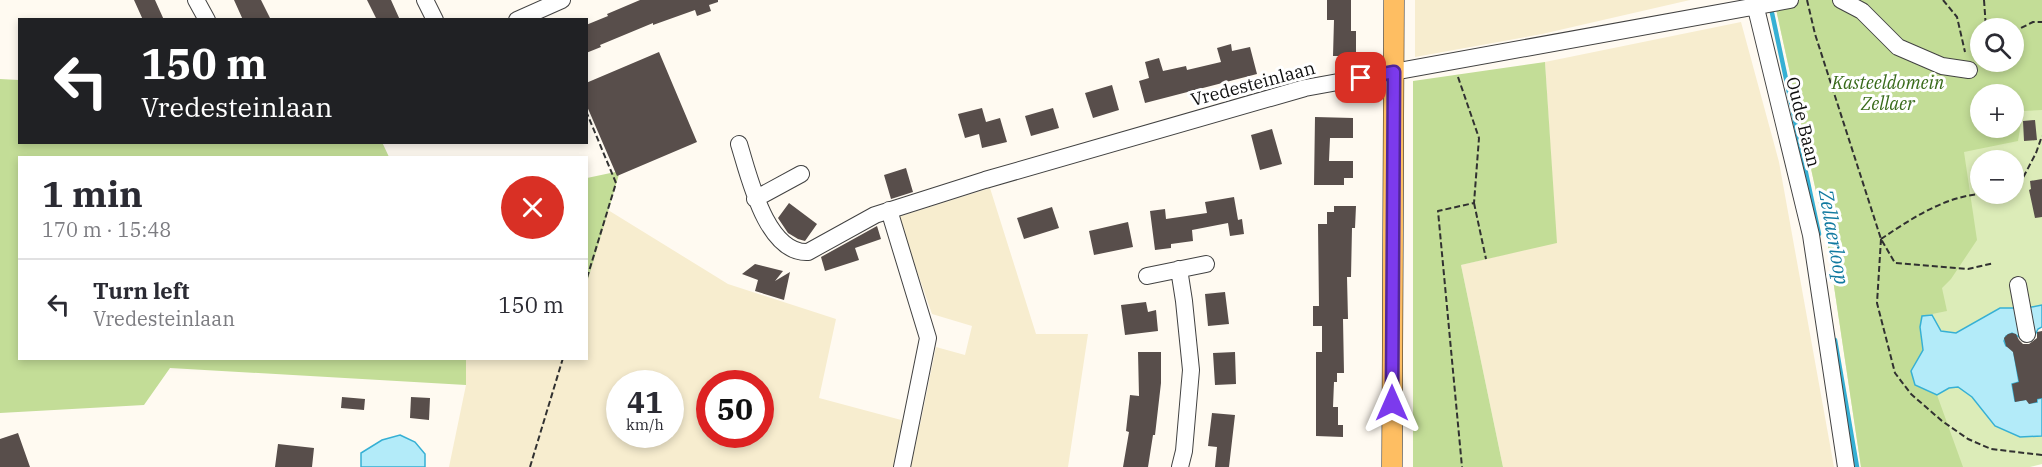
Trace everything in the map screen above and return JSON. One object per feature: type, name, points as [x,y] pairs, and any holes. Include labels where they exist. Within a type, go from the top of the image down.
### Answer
[{"type":"main road","points":[[1392,467],[1394,0]]},
{"type":"street","points":[[196,0],[206,18]]},
{"type":"street","points":[[425,0],[434,18]]},
{"type":"street","points":[[521,18],[562,0]]},
{"type":"street","name":"Vredesteinlaan","points":[[755,199],[780,240],[797,253],[808,252],[882,212],[1305,88],[1755,4],[1790,0]]},
{"type":"street","points":[[1841,0],[1862,11],[1898,47],[1942,66],[1970,65]]},
{"type":"street","name":"Oude Baan","points":[[1755,4],[1810,235],[1846,467]]},
{"type":"street","points":[[739,144],[755,199],[801,174]]},
{"type":"street","points":[[882,212],[928,338],[902,467]]},
{"type":"street","points":[[1147,276],[1206,264]]},
{"type":"street","points":[[1179,269],[1191,370],[1184,452],[1180,467]]},
{"type":"street","points":[[2018,285],[2027,334]]},
{"type":"path","points":[[1807,0],[1815,34],[1881,239],[1895,263],[1968,269],[1994,263]]},
{"type":"path","points":[[1943,0],[1957,17],[1970,44]]},
{"type":"path","points":[[1984,0],[1985,18]]},
{"type":"path","points":[[2024,26],[2033,22],[2042,22]]},
{"type":"path","points":[[1453,62],[1479,138],[1474,203],[1486,259]]},
{"type":"path","points":[[588,116],[616,183],[588,274]]},
{"type":"path","points":[[2024,176],[2042,136]]},
{"type":"path","points":[[1881,239],[1912,219],[1940,205],[1970,195]]},
{"type":"path","points":[[1462,467],[1438,211],[1474,203]]},
{"type":"path","points":[[1881,239],[1877,303],[1895,373],[1911,394],[1942,421],[1968,439],[1991,449],[2042,455]]},
{"type":"path","points":[[530,467],[562,360]]},
{"type":"shaded area","points":[[1415,0],[1690,0],[1542,34],[1415,57]]},
{"type":"shaded area","points":[[1741,22],[1779,162],[1834,467],[1503,467],[1461,265],[1556,242],[1545,62]]},
{"type":"shaded area","points":[[990,188],[1036,334],[1088,334],[1068,467],[449,467],[466,385],[466,360],[588,360],[588,280],[608,210],[728,284],[836,319],[819,398],[920,425],[936,347],[965,355],[972,326],[932,314],[898,217]]},
{"type":"green space","name":"Kasteeldomein Zellaer","points":[[1774,0],[2042,0],[2042,305],[2027,308],[2000,308],[1956,333],[1920,327],[1923,350],[1917,360],[1949,388],[1958,387],[1972,397],[1982,409],[2042,436],[2042,464],[2030,467],[1861,467],[1828,246]]},
{"type":"green space","name":"Kasteeldomein Zellaer","points":[[1774,0],[2042,0],[2042,110],[2024,111],[2024,84],[1970,84],[1970,138],[2018,138],[2018,141],[1964,152],[1977,240],[1951,279],[1942,288],[1947,311],[1922,316],[1920,327],[1923,350],[1917,360],[1915,385],[1937,395],[1963,467],[1861,467],[1828,246]]},
{"type":"green space","points":[[1545,62],[1557,243],[1461,265],[1503,467],[1413,467],[1413,81]]},
{"type":"green space","points":[[0,79],[18,80],[18,144],[383,144],[389,156],[18,156],[18,360],[466,360],[466,385],[170,368],[144,405],[0,413]]},
{"type":"green space","points":[[620,171],[588,280],[588,178]]},
{"type":"water","points":[[2042,305],[2042,327],[2035,335],[2019,337],[2012,333],[2006,336],[2004,341],[2006,346],[2013,348],[2019,382],[2012,384],[2015,401],[2028,399],[2030,403],[2042,398],[2042,436],[2020,437],[1995,426],[1972,397],[1958,387],[1949,388],[1937,395],[1915,385],[1911,371],[1923,350],[1920,327],[1922,316],[1932,315],[1941,331],[1956,333],[2000,308],[2027,308]]},
{"type":"water","points":[[400,435],[415,442],[425,454],[425,467],[361,467],[361,453],[382,440]]},
{"type":"building","points":[[134,0],[155,0],[163,18],[142,18]]},
{"type":"building","points":[[234,0],[261,0],[270,18],[242,18]]},
{"type":"building","points":[[367,0],[391,0],[399,18],[376,18]]},
{"type":"building","points":[[640,0],[718,0],[709,5],[711,11],[697,16],[695,10],[653,25],[653,23],[588,52],[588,24],[608,16],[607,14]]},
{"type":"building","points":[[1327,0],[1351,0],[1351,31],[1356,31],[1356,56],[1333,56],[1334,20],[1327,20]]},
{"type":"building","points":[[1231,44],[1232,51],[1250,47],[1257,74],[1145,103],[1139,81],[1149,78],[1145,62],[1159,58],[1163,71],[1186,66],[1187,70],[1221,62],[1217,48]]},
{"type":"building","points":[[659,52],[697,142],[617,176],[588,109],[588,82]]},
{"type":"building","points":[[1112,85],[1119,110],[1093,118],[1085,93]]},
{"type":"building","points":[[982,108],[986,122],[1000,118],[1007,142],[982,148],[979,134],[965,138],[958,114]]},
{"type":"building","points":[[1053,108],[1059,128],[1031,136],[1025,116]]},
{"type":"building","points":[[1315,117],[1353,118],[1353,138],[1330,138],[1329,161],[1353,161],[1353,178],[1344,178],[1344,185],[1314,185]]},
{"type":"building","points":[[2035,120],[2037,140],[2024,141],[2024,121]]},
{"type":"building","points":[[1272,129],[1282,164],[1260,170],[1251,135]]},
{"type":"building","points":[[906,168],[913,192],[891,199],[884,175]]},
{"type":"building","points":[[2042,179],[2042,217],[2035,218],[2029,190],[2031,189],[2030,181]]},
{"type":"building","points":[[1234,197],[1238,220],[1242,219],[1244,234],[1230,236],[1228,223],[1192,230],[1193,241],[1171,244],[1171,248],[1155,250],[1150,211],[1165,209],[1166,219],[1207,213],[1205,202]]},
{"type":"building","points":[[789,203],[817,224],[805,241],[788,233],[778,218]]},
{"type":"building","points":[[1334,206],[1356,206],[1355,228],[1352,228],[1351,277],[1347,277],[1348,319],[1343,319],[1344,373],[1337,373],[1337,382],[1334,382],[1333,407],[1338,407],[1338,425],[1343,425],[1343,437],[1316,436],[1316,352],[1322,352],[1322,326],[1313,326],[1313,306],[1319,306],[1318,224],[1327,224],[1327,212],[1334,212]]},
{"type":"building","points":[[1052,207],[1059,228],[1024,239],[1017,218]]},
{"type":"building","points":[[1128,222],[1133,247],[1094,255],[1089,231]]},
{"type":"building","points":[[877,226],[881,239],[855,248],[859,260],[825,271],[821,257]]},
{"type":"building","points":[[755,264],[783,271],[775,281],[790,272],[784,300],[755,291],[758,280],[742,274]]},
{"type":"building","points":[[1225,292],[1229,324],[1208,326],[1205,294]]},
{"type":"building","points":[[1146,302],[1148,312],[1156,310],[1158,331],[1125,335],[1121,305]]},
{"type":"building","points":[[2042,331],[2042,398],[2029,404],[2026,400],[2015,402],[2012,384],[2019,382],[2013,352],[2006,346],[2004,338],[2012,333],[2016,334],[2023,344],[2029,344],[2037,338],[2037,332]]},
{"type":"building","points":[[1138,352],[1161,352],[1161,383],[1155,435],[1153,435],[1148,467],[1123,467],[1129,432],[1126,431],[1130,395],[1139,396]]},
{"type":"building","points":[[1235,352],[1236,384],[1215,385],[1213,353]]},
{"type":"building","points":[[342,397],[365,399],[364,410],[341,408]]},
{"type":"building","points":[[411,397],[430,398],[429,420],[410,418]]},
{"type":"building","points":[[1212,413],[1235,415],[1229,467],[1215,467],[1217,447],[1208,446]]},
{"type":"building","points":[[18,433],[30,467],[0,467],[0,439]]},
{"type":"building","points":[[278,444],[314,448],[312,467],[275,467]]},
{"type":"waterway","name":"Zellaerloop","points":[[1772,13],[1819,234]]},
{"type":"waterway","name":"Zellaerloop","points":[[1835,340],[1857,467]]},
{"type":"route","points":[[1361,78],[1394,72],[1392,403]]}]
